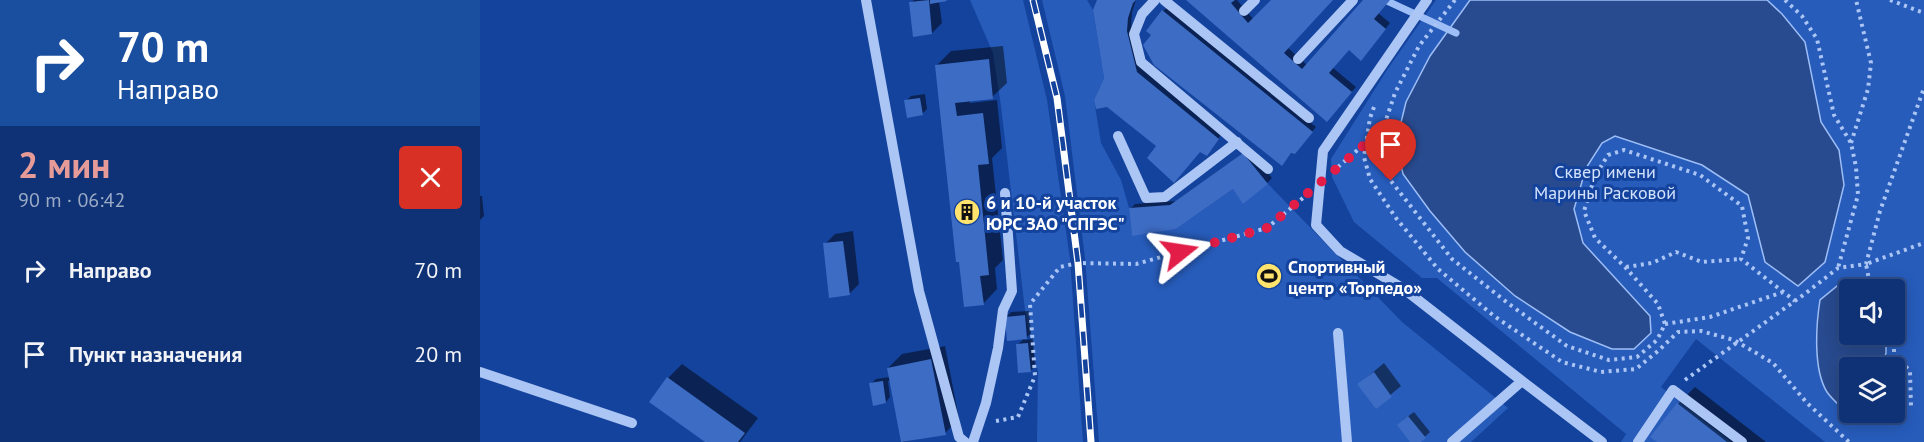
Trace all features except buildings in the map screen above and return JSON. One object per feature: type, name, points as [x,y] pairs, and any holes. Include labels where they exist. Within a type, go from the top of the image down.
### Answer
[{"type":"street","points":[[866,0],[919,291],[959,437],[965,442]]},
{"type":"street","points":[[1155,0],[1142,14],[1134,34],[1141,62],[1268,169]]},
{"type":"street","points":[[1164,0],[1309,118]]},
{"type":"street","points":[[1244,11],[1256,0]]},
{"type":"street","points":[[1298,59],[1353,0]]},
{"type":"street","points":[[1427,0],[1323,151],[1316,225],[1340,251],[1404,289],[1602,442]]},
{"type":"street","points":[[1118,136],[1146,198],[1165,197],[1237,142]]},
{"type":"street","points":[[973,442],[981,420],[998,348],[1003,310],[1012,291],[1005,193]]},
{"type":"street","points":[[1338,333],[1347,442]]},
{"type":"street","points":[[480,372],[632,423]]},
{"type":"street","points":[[1452,442],[1522,381]]},
{"type":"street","points":[[1638,442],[1672,390],[1742,442]]},
{"type":"path","points":[[1455,0],[1419,46],[1395,93],[1383,129],[1383,152],[1391,181],[1452,259],[1567,346],[1609,360],[1637,357],[1658,340],[1665,324],[1658,304],[1595,238],[1584,211],[1595,176],[1608,155],[1624,150],[1700,176],[1742,206],[1748,238],[1741,260]]},
{"type":"path","points":[[1785,0],[1802,16],[1817,39],[1834,115],[1851,143],[1856,166],[1858,195],[1838,267]]},
{"type":"path","points":[[1851,143],[1868,89],[1871,63],[1856,0]]},
{"type":"path","points":[[1890,0],[1924,13]]},
{"type":"path","points":[[1869,279],[1866,264],[1880,211],[1924,87]]},
{"type":"path","points":[[1379,97],[1370,118],[1364,158],[1370,179],[1396,218],[1438,269],[1494,316],[1562,362],[1601,372],[1636,369],[1678,332],[1701,332],[1734,339],[1773,363],[1807,403],[1849,442]]},
{"type":"path","points":[[981,420],[989,423],[1018,417],[1035,376],[1030,304],[1060,267],[1078,263],[1136,264],[1267,228],[1383,129]]},
{"type":"path","points":[[1672,390],[1795,302],[1838,267],[1866,264],[1924,243]]},
{"type":"path","points":[[1625,267],[1652,263],[1676,252],[1702,262],[1741,260],[1795,302]]},
{"type":"path","points":[[1665,324],[1710,317],[1783,292]]},
{"type":"path","points":[[1894,345],[1894,355],[1910,370],[1911,407]]},
{"type":"green space","points":[[970,0],[1023,0],[1047,100],[1070,259],[1083,442],[1037,442],[1038,372],[1025,310],[993,53]]},
{"type":"green space","name":"Спортивный центр «Торпедо»","points":[[1042,0],[1087,0],[1093,10],[1104,78],[1094,100],[1101,143],[1121,180],[1129,208],[1132,235],[1176,229],[1233,189],[1243,203],[1268,184],[1402,322],[1508,408],[1471,442],[1099,442],[1085,258],[1065,96]]},
{"type":"green space","name":"Сквер имени Марины Расковой","points":[[1436,0],[1924,0],[1924,442],[1825,442],[1696,339],[1661,387],[1731,442],[1621,442],[1626,434],[1437,278],[1422,278],[1354,222],[1332,177],[1331,159],[1387,70]]},
{"type":"shaded area","points":[[1470,0],[1767,0],[1805,42],[1821,122],[1839,150],[1844,185],[1825,262],[1798,286],[1765,262],[1748,195],[1702,165],[1615,136],[1602,143],[1586,168],[1574,209],[1583,243],[1650,316],[1651,333],[1634,349],[1612,349],[1570,332],[1515,296],[1465,252],[1430,211],[1403,174],[1396,143],[1406,102],[1430,56]]},
{"type":"shaded area","points":[[1839,284],[1839,345],[1886,345],[1885,357],[1839,357],[1839,405],[1827,392],[1819,372],[1817,322],[1820,300]]},
{"type":"waterway","points":[[1385,0],[1456,33]]},
{"type":"railway","points":[[1033,0],[1057,98],[1078,263],[1091,442]]},
{"type":"place","name":"6 и 10-й участок ЮРС ЗАО \"СПГЭС\"","points":[[967,212]]},
{"type":"place","name":"Спортивный центр «Торпедо»","points":[[1269,276]]},
{"type":"route","points":[[1180,252],[1267,228],[1383,129],[1383,152],[1391,181]]}]
